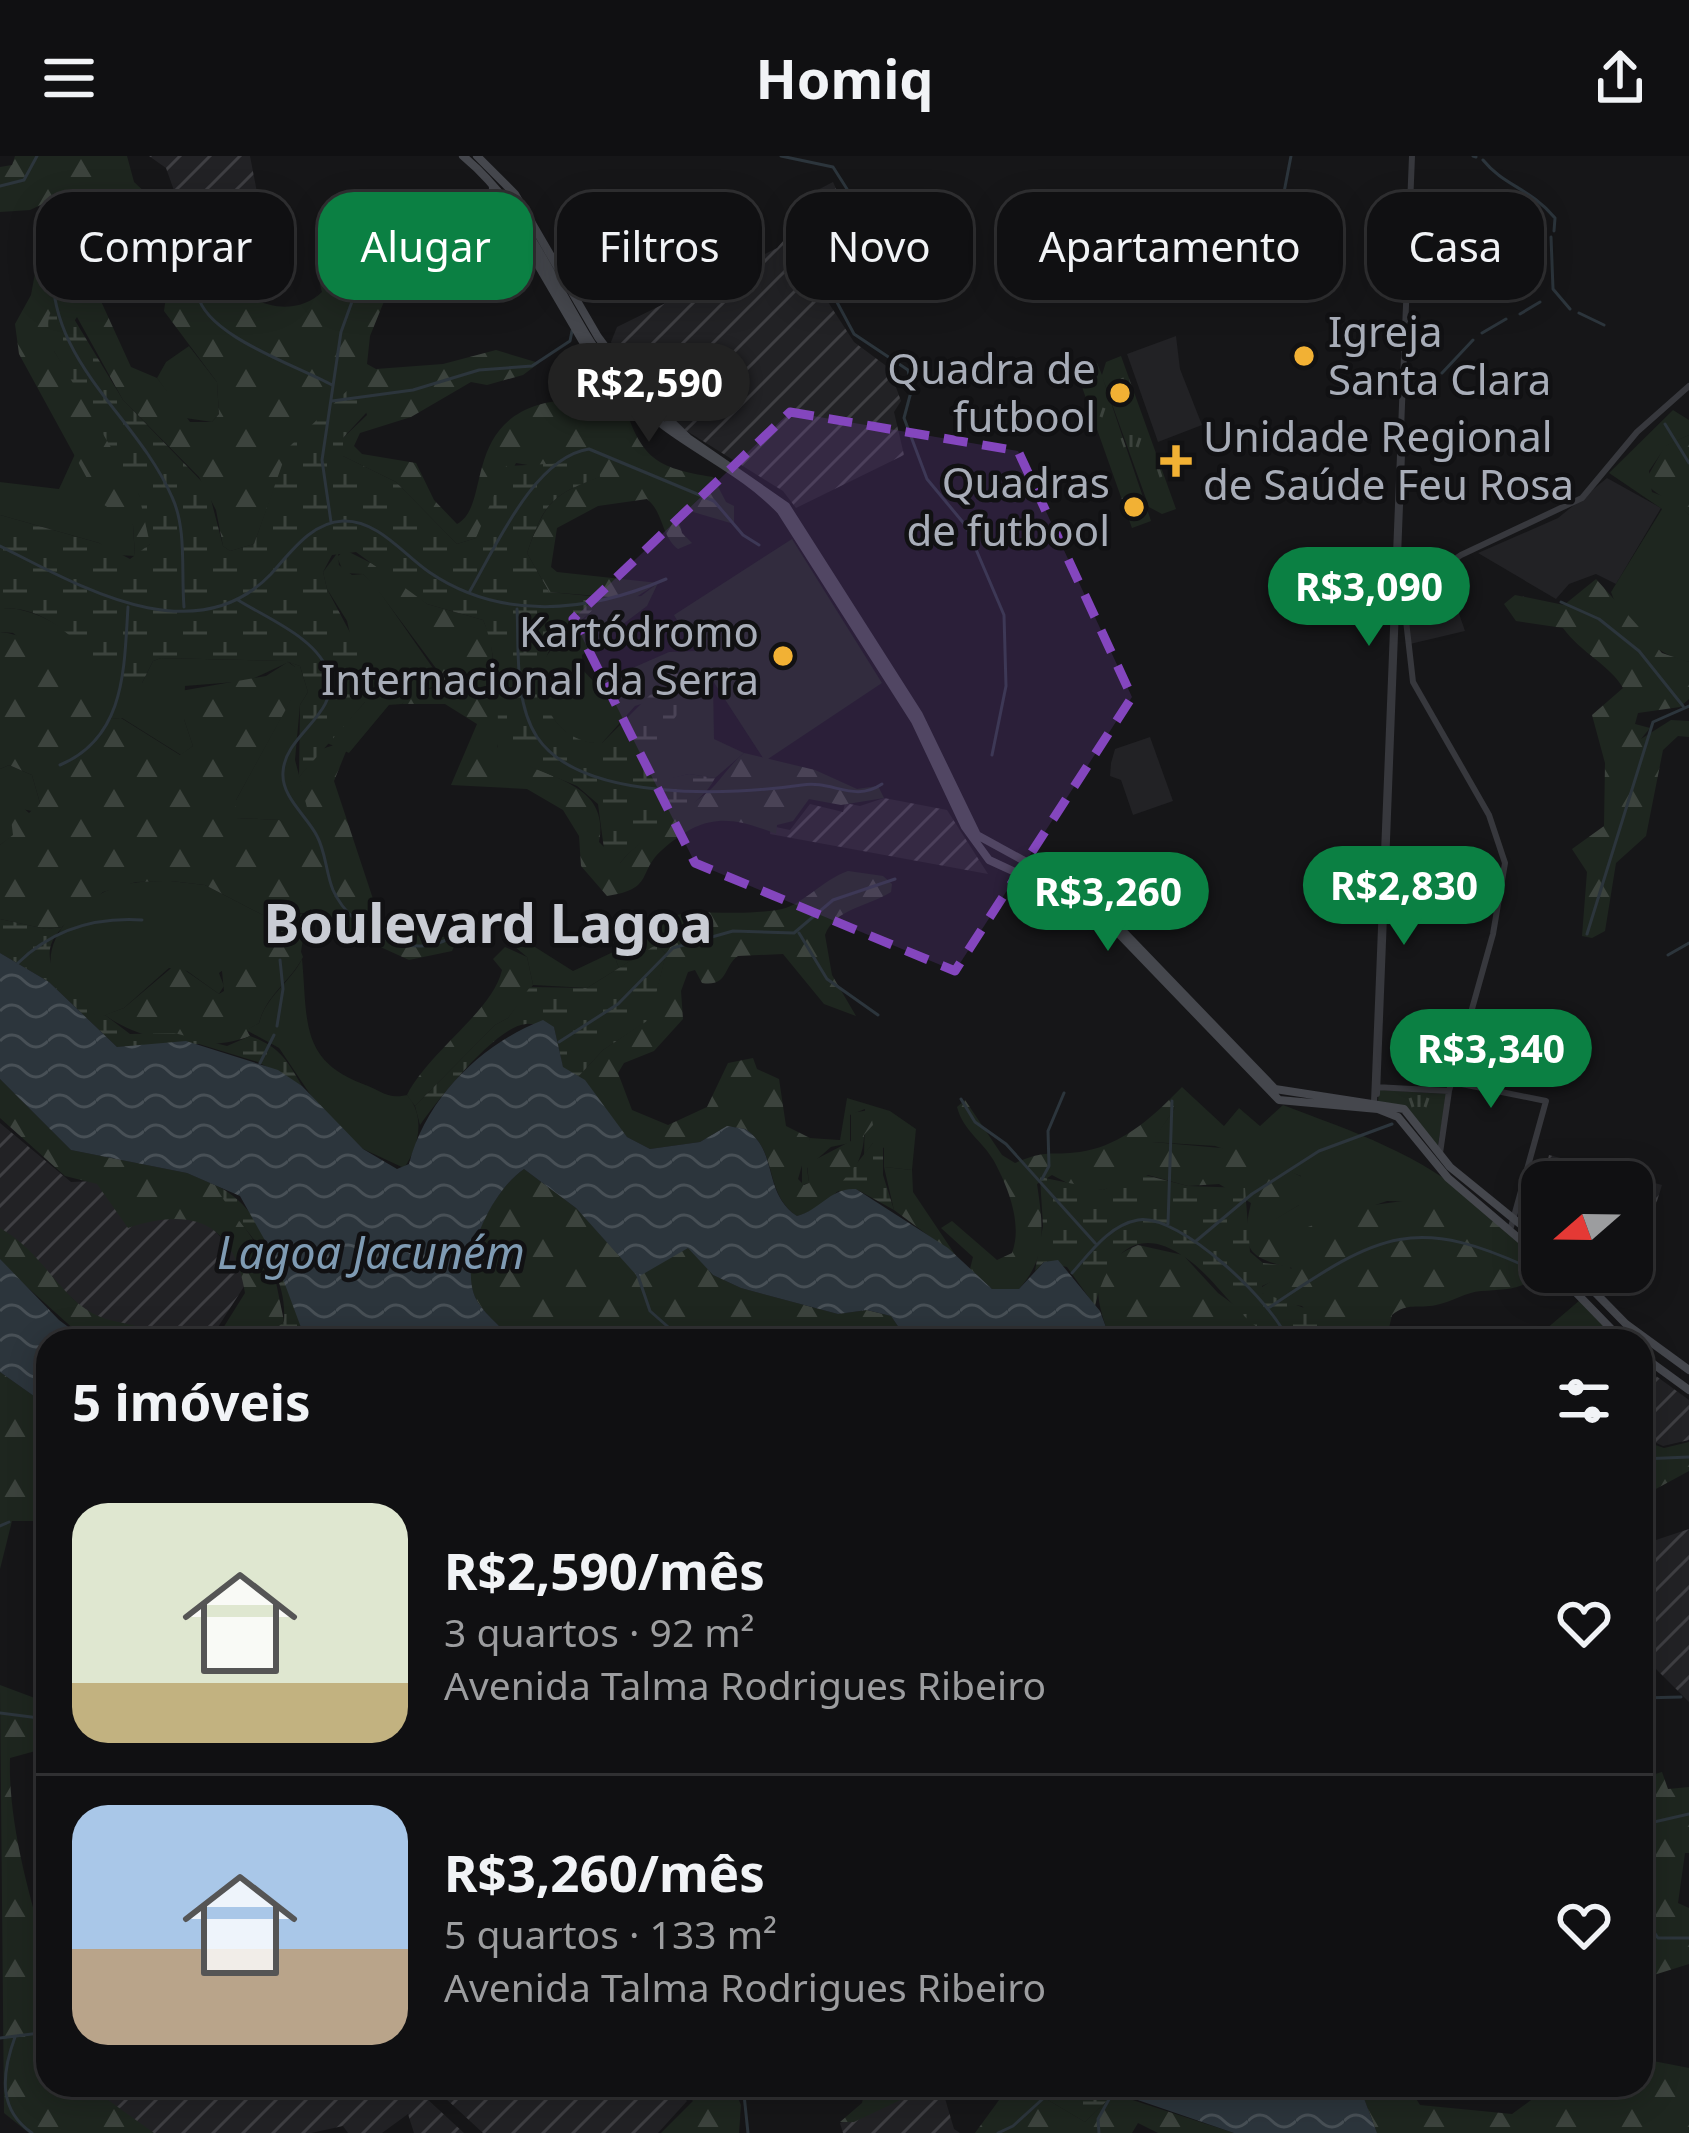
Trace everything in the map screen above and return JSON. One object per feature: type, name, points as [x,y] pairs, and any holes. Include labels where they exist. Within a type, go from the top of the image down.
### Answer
[{"type":"main road","points":[[463,156],[496,192]]},
{"type":"main road","points":[[477,156],[512,192]]},
{"type":"main road","points":[[533,230],[548,239],[562,274],[624,374],[669,423],[786,506],[919,715],[970,825],[986,842],[1098,903],[1275,1089],[1310,1098],[1376,1102],[1410,1114],[1439,1156],[1521,1231]]},
{"type":"main road","points":[[533,239],[583,342],[626,392],[684,445],[760,491],[781,511],[915,721],[965,827],[1000,869],[1095,909],[1266,1091],[1289,1102],[1388,1111],[1411,1127],[1448,1178],[1521,1227]]},
{"type":"main road","points":[[1000,869],[1001,859],[1022,860]]},
{"type":"main road","points":[[1032,880],[1042,870]]},
{"type":"main road","points":[[1576,1293],[1611,1329]]},
{"type":"main road","points":[[1596,1293],[1633,1329]]},
{"type":"main road","points":[[1653,1344],[1689,1370]]},
{"type":"main road","points":[[1653,1364],[1689,1390]]},
{"type":"street","points":[[1376,1102],[1412,156]]},
{"type":"street","points":[[1398,597],[1461,555],[1582,498],[1637,432],[1689,386]]},
{"type":"street","points":[[1398,597],[1413,682],[1489,815],[1504,863],[1493,934],[1451,1087],[1439,1156]]},
{"type":"street","points":[[1376,1087],[1451,1087],[1546,1101],[1514,1222]]},
{"type":"highlighted area","points":[[790,412],[1018,451],[1132,697],[955,971],[695,863],[573,619]]},
{"type":"shaded area","points":[[149,156],[250,156],[257,192],[175,192],[166,168]]},
{"type":"shaded area","points":[[833,182],[838,192],[814,192]]},
{"type":"shaded area","points":[[786,238],[786,300],[827,300],[854,342],[889,368],[901,401],[894,412],[904,455],[796,508],[783,491],[682,428],[627,371],[611,342],[617,327],[672,300],[762,300],[762,255]]},
{"type":"shaded area","points":[[1176,336],[1180,369],[1202,425],[1158,442],[1127,354]]},
{"type":"shaded area","points":[[1607,478],[1661,508],[1616,584],[1596,574],[1569,584],[1556,599],[1478,553],[1558,518]]},
{"type":"shaded area","points":[[1444,570],[1465,631],[1410,644],[1406,594]]},
{"type":"shaded area","points":[[1150,737],[1173,801],[1133,815],[1121,780],[1110,776],[1111,763],[1115,749]]},
{"type":"shaded area","points":[[884,798],[947,810],[988,874],[770,834],[771,826],[790,830],[810,804],[843,812],[845,803],[860,806]]},
{"type":"shaded area","points":[[0,1123],[71,1182],[119,1180],[194,1206],[252,1274],[217,1329],[118,1329],[85,1310],[0,1233]]},
{"type":"shaded area","points":[[1653,1183],[1662,1185],[1653,1214]]},
{"type":"shaded area","points":[[1653,1374],[1689,1400],[1689,1440],[1663,1446],[1653,1441]]},
{"type":"shaded area","points":[[1689,1529],[1689,1702],[1653,1666],[1653,1541]]},
{"type":"shaded area","points":[[106,2097],[425,2097],[464,2133],[414,2133],[408,2114],[382,2133],[348,2133],[343,2126],[311,2133],[147,2133],[124,2121]]},
{"type":"shaded area","points":[[444,2097],[683,2097],[687,2101],[658,2133],[483,2133]]},
{"type":"shaded area","points":[[902,2097],[945,2097],[954,2129],[960,2133],[843,2133],[840,2123]]},
{"type":"green space","points":[[15,156],[127,156],[134,182],[145,192],[36,192],[36,207],[0,212],[0,167],[12,165]]},
{"type":"green space","points":[[36,268],[36,300],[100,300],[131,367],[157,378],[190,422],[212,422],[219,414],[217,382],[164,311],[166,300],[257,300],[292,306],[318,295],[318,300],[385,300],[370,336],[367,364],[376,369],[443,364],[496,350],[539,363],[523,375],[487,385],[471,382],[411,417],[360,433],[354,446],[362,454],[416,463],[434,500],[457,524],[473,501],[489,448],[515,416],[549,402],[623,401],[636,436],[653,457],[677,469],[713,477],[726,502],[734,506],[734,524],[683,509],[677,513],[682,533],[692,543],[678,549],[647,499],[598,506],[557,528],[551,567],[557,572],[658,583],[633,599],[549,592],[527,553],[539,523],[559,496],[599,477],[516,463],[476,538],[457,544],[396,482],[343,456],[343,438],[367,415],[356,383],[289,448],[254,544],[230,551],[223,546],[216,510],[199,477],[123,400],[77,317],[54,351],[114,445],[141,498],[150,544],[135,556],[133,525],[100,502],[19,354],[15,324],[31,295]]},
{"type":"green space","points":[[63,300],[123,400],[208,488],[223,546],[230,551],[254,544],[288,448],[356,382],[378,400],[343,438],[343,456],[396,482],[457,544],[476,538],[506,466],[565,463],[599,468],[600,477],[551,503],[527,553],[549,592],[600,597],[591,612],[548,653],[543,668],[545,700],[571,735],[602,743],[674,671],[696,687],[654,748],[666,779],[689,774],[715,778],[708,789],[620,863],[606,864],[598,804],[577,786],[497,753],[494,667],[483,620],[427,604],[356,552],[332,555],[323,572],[327,589],[373,676],[365,702],[299,777],[300,705],[308,692],[300,666],[286,661],[161,658],[153,661],[141,685],[116,673],[50,621],[19,609],[0,608],[0,515],[99,543],[130,559],[150,544],[139,495],[54,351],[48,323]]},
{"type":"green space","points":[[189,346],[217,382],[219,414],[212,422],[185,418],[157,378],[166,362]]},
{"type":"green space","points":[[1121,356],[1176,509],[1162,514],[1149,507],[1102,376],[1151,521],[1132,528],[1076,370],[1097,363],[1102,375],[1106,362]]},
{"type":"green space","points":[[1673,410],[1689,420],[1689,435],[1666,446],[1649,471],[1652,492],[1676,501],[1689,515],[1689,662],[1642,637],[1623,616],[1611,592],[1662,509],[1609,473]]},
{"type":"green space","points":[[1689,435],[1689,515],[1645,481],[1665,446]]},
{"type":"green space","points":[[75,454],[133,525],[135,556],[116,555],[99,543],[0,515],[0,482],[59,489]]},
{"type":"green space","points":[[792,539],[882,683],[765,761],[713,681],[714,739],[744,753],[715,778],[689,774],[665,780],[653,748],[695,687],[635,706],[602,743],[574,738],[553,718],[541,695],[544,661],[600,597],[641,596],[658,583],[647,606],[582,655],[583,670],[596,684],[669,652],[695,651],[674,615]]},
{"type":"green space","points":[[345,550],[389,572],[427,604],[483,620],[490,636],[502,732],[497,747],[582,792],[594,804],[600,821],[599,842],[620,863],[709,791],[744,753],[815,770],[857,789],[878,786],[884,798],[841,805],[809,799],[793,821],[777,825],[776,834],[731,821],[704,824],[662,850],[639,884],[607,896],[581,866],[579,836],[563,810],[527,789],[451,785],[477,724],[445,704],[402,704],[413,694],[440,686],[441,675],[374,585],[363,574],[344,573],[337,557]]},
{"type":"green space","points":[[338,552],[339,565],[352,575],[363,574],[375,585],[442,681],[402,704],[389,705],[349,753],[327,743],[365,702],[347,621],[327,589],[323,572]]},
{"type":"green space","points":[[1596,579],[1662,653],[1689,662],[1689,699],[1680,707],[1638,713],[1635,724],[1650,728],[1641,739],[1671,720],[1689,721],[1689,737],[1678,736],[1663,750],[1646,836],[1616,863],[1605,931],[1592,938],[1582,936],[1587,872],[1572,849],[1604,826],[1605,763],[1592,715],[1623,688],[1563,628],[1516,621],[1504,604],[1515,595],[1564,605]]},
{"type":"green space","points":[[0,608],[21,610],[58,625],[142,683],[153,661],[161,658],[287,661],[300,666],[308,692],[300,705],[295,760],[316,838],[311,840],[279,820],[236,818],[236,800],[291,699],[295,667],[289,662],[248,681],[185,686],[184,719],[193,746],[181,755],[122,718],[112,719],[13,633],[0,632]]},
{"type":"green space","points":[[0,632],[17,635],[49,652],[112,719],[121,718],[180,755],[193,746],[175,692],[266,676],[288,662],[295,667],[296,691],[236,800],[236,818],[279,820],[315,838],[299,777],[322,749],[337,744],[347,749],[334,781],[375,905],[386,922],[426,939],[459,935],[452,951],[409,960],[306,913],[263,915],[205,885],[171,881],[136,882],[103,892],[62,927],[46,929],[0,919],[0,845],[13,835],[8,794],[29,813],[40,803],[32,775],[9,765],[0,769]]},
{"type":"green space","points":[[9,765],[32,775],[40,803],[36,812],[22,809],[13,836],[0,845],[0,769]]},
{"type":"green space","points":[[848,871],[883,876],[892,884],[891,892],[836,919],[825,935],[832,975],[856,1016],[824,1004],[783,954],[738,956],[717,982],[702,983],[695,970],[688,972],[681,991],[683,1019],[654,1051],[624,1063],[618,1073],[632,1110],[668,1125],[707,1107],[728,1063],[753,1058],[757,1069],[779,1079],[786,1126],[810,1138],[798,1179],[804,1185],[809,1183],[807,1164],[851,1141],[851,1113],[870,1110],[873,1125],[864,1135],[852,1174],[833,1196],[797,1216],[779,1196],[763,1148],[745,1129],[727,1126],[700,1142],[650,1149],[627,1137],[578,1077],[603,1050],[649,1019],[666,954],[657,944],[619,968],[613,952],[634,933],[674,915],[782,909]]},
{"type":"green space","points":[[130,883],[205,885],[263,915],[307,914],[301,952],[287,940],[266,939],[219,973],[224,986],[219,994],[187,971],[169,968],[124,1008],[98,1018],[61,988],[53,974],[53,945],[69,919],[93,898]]},
{"type":"green space","points":[[0,919],[46,929],[63,927],[53,940],[51,965],[66,988],[98,1017],[105,1015],[130,1034],[174,1033],[227,1046],[250,1036],[282,1055],[302,1086],[258,1062],[199,1044],[117,1047],[49,982],[0,953]]},
{"type":"green space","points":[[266,939],[298,944],[303,957],[267,1004],[259,1023],[247,1030],[250,1036],[215,1044],[175,1042],[137,1032],[105,1015],[124,1008],[176,964],[219,994],[224,991],[221,961]]},
{"type":"green space","points":[[657,944],[666,954],[650,1019],[603,1050],[578,1077],[563,1068],[554,1027],[526,1024],[499,1037],[484,1051],[420,1125],[415,1106],[495,1025],[508,1018],[530,987],[587,988]]},
{"type":"green space","points":[[505,947],[527,957],[533,985],[508,1018],[495,1025],[415,1106],[407,1095],[486,1001],[502,970],[493,959]]},
{"type":"green space","points":[[515,947],[535,947],[573,971],[613,952],[619,968],[587,988],[533,985],[527,957]]},
{"type":"green space","points":[[302,959],[307,1019],[317,1050],[327,1063],[389,1095],[407,1095],[413,1103],[418,1132],[404,1168],[363,1149],[318,1106],[279,1048],[246,1030],[259,1023]]},
{"type":"green space","points":[[0,1079],[71,1150],[187,1173],[215,1185],[273,1268],[284,1321],[276,1329],[222,1329],[245,1293],[231,1250],[220,1235],[190,1220],[128,1228],[97,1184],[65,1176],[0,1118]]},
{"type":"green space","points":[[1182,1087],[1224,1126],[1239,1108],[1260,1126],[1283,1105],[1335,1125],[1410,1158],[1477,1204],[1387,1201],[1290,1235],[1275,1219],[1299,1205],[1301,1176],[1215,1146],[1151,1142],[1175,1108],[1169,1100]]},
{"type":"green space","points":[[1379,1090],[1447,1094],[1437,1149],[1411,1114],[1378,1102]]},
{"type":"green space","points":[[847,1098],[890,1111],[916,1129],[912,1170],[884,1167],[884,1148],[873,1143],[864,1155],[865,1109],[850,1115],[850,1143],[831,1147],[807,1168],[809,1183],[802,1185],[802,1156],[810,1138],[840,1140]]},
{"type":"green space","points":[[965,1100],[1002,1155],[1015,1163],[1105,1145],[1140,1126],[1169,1100],[1175,1108],[1152,1142],[1244,1150],[1315,1183],[1320,1191],[1309,1206],[1299,1205],[1276,1219],[1290,1234],[1359,1207],[1425,1198],[1477,1204],[1521,1241],[1521,1285],[1408,1307],[1392,1315],[1389,1329],[1322,1329],[1302,1306],[1276,1302],[1262,1293],[1262,1287],[1292,1268],[1251,1250],[1247,1232],[1251,1203],[1219,1184],[1188,1186],[1148,1175],[1103,1190],[1075,1187],[1052,1175],[1037,1184],[1042,1227],[1035,1265],[1019,1289],[992,1289],[970,1269],[973,1257],[941,1228],[952,1221],[997,1260],[1012,1253],[1015,1242],[1009,1194],[994,1161],[957,1107]]},
{"type":"green space","points":[[883,1142],[883,1175],[894,1210],[856,1189],[834,1192],[873,1143]]},
{"type":"green space","points":[[884,1167],[912,1170],[913,1192],[956,1256],[894,1210]]},
{"type":"green space","points":[[524,1169],[576,1208],[638,1276],[688,1247],[713,1275],[741,1288],[838,1314],[867,1310],[891,1316],[900,1329],[501,1329],[475,1297],[471,1264],[481,1227],[512,1179]]},
{"type":"green space","points":[[1141,1174],[1188,1186],[1245,1188],[1250,1252],[1263,1263],[1289,1266],[1293,1272],[1262,1286],[1262,1293],[1310,1310],[1323,1329],[1261,1329],[1186,1258],[1152,1243],[1138,1244],[1115,1260],[1095,1306],[1067,1267],[1044,1262],[1035,1271],[1043,1226],[1040,1177],[1103,1190]]},
{"type":"green space","points":[[215,1185],[234,1196],[263,1231],[302,1329],[276,1329],[284,1321],[278,1281]]},
{"type":"green space","points":[[0,1228],[80,1305],[101,1317],[144,1329],[74,1329],[0,1259]]},
{"type":"green space","points":[[1138,1245],[1183,1255],[1218,1293],[1267,1329],[1107,1329],[1099,1285],[1109,1263]]},
{"type":"green space","points":[[1580,1300],[1608,1329],[1546,1329]]},
{"type":"green space","points":[[0,1372],[36,1398],[36,1519],[12,1521],[0,1569]]},
{"type":"green space","points":[[1689,1442],[1689,1471],[1654,1490],[1653,1444],[1664,1448]]},
{"type":"green space","points":[[0,1685],[36,1698],[36,1751],[10,1758],[10,1782],[36,1917],[36,2097],[104,2097],[154,2133],[29,2133],[4,2113]]},
{"type":"green space","points":[[1662,1772],[1668,1789],[1689,1787],[1689,1853],[1685,1853],[1678,1903],[1689,1908],[1689,1964],[1653,1975],[1653,1775]]},
{"type":"green space","points":[[1653,2061],[1689,2068],[1689,2133],[1377,2133],[1364,2097],[1415,2097],[1420,2105],[1512,2114],[1535,2097],[1653,2097]]},
{"type":"green space","points":[[689,2097],[737,2097],[739,2133],[661,2133],[693,2101]]},
{"type":"green space","points":[[863,2097],[907,2097],[854,2122],[840,2122]]},
{"type":"green space","points":[[1001,2097],[1047,2097],[1085,2122],[1111,2097],[1123,2097],[1234,2133],[1158,2133],[1138,2123],[1132,2133],[975,2133]]},
{"type":"green space","points":[[1047,2097],[1111,2097],[1085,2122]]},
{"type":"water","name":"Lagoa Jacuném","points":[[0,953],[49,982],[117,1047],[186,1041],[278,1070],[302,1086],[363,1149],[397,1169],[409,1164],[429,1116],[461,1075],[500,1042],[543,1020],[554,1027],[563,1067],[585,1080],[627,1137],[650,1149],[700,1142],[727,1126],[745,1129],[763,1148],[779,1196],[797,1216],[839,1192],[856,1189],[948,1248],[992,1289],[1019,1289],[1044,1262],[1058,1260],[1100,1311],[1107,1329],[900,1329],[891,1316],[867,1310],[838,1314],[741,1288],[713,1275],[688,1248],[638,1277],[576,1208],[524,1169],[490,1209],[471,1264],[475,1297],[501,1329],[302,1329],[276,1260],[240,1196],[187,1173],[71,1150],[0,1079]]},
{"type":"water","points":[[0,1259],[71,1329],[36,1329],[36,1398],[0,1372]]},
{"type":"water","points":[[1129,2097],[1364,2097],[1377,2133],[1234,2133]]},
{"type":"waterway","points":[[0,186],[24,180],[37,156]]},
{"type":"waterway","points":[[781,156],[833,167],[847,189],[845,226],[831,291],[854,334],[908,370],[912,388],[904,418],[927,479],[966,526],[1004,615],[1006,686],[992,755]]},
{"type":"waterway","points":[[1284,192],[1291,156]]},
{"type":"waterway","points":[[1483,160],[1546,208],[1555,218],[1554,231]]},
{"type":"waterway","points":[[1551,237],[1553,289],[1570,309]]},
{"type":"waterway","points":[[56,300],[77,355],[172,497],[182,537],[184,607]]},
{"type":"waterway","points":[[200,300],[218,324],[235,336],[332,385]]},
{"type":"waterway","points":[[331,522],[322,460],[341,332],[353,300]]},
{"type":"waterway","points":[[1520,314],[1540,302]]},
{"type":"waterway","points":[[1579,313],[1604,325]]},
{"type":"waterway","points":[[1482,333],[1506,319]]},
{"type":"waterway","points":[[332,401],[413,390],[479,370],[532,366],[570,341],[572,331]]},
{"type":"waterway","points":[[1442,373],[1473,340]]},
{"type":"waterway","points":[[1665,424],[1689,463]]},
{"type":"waterway","points":[[470,591],[534,486],[551,468],[589,449],[714,501],[743,535],[759,545]]},
{"type":"waterway","points":[[0,546],[100,593],[172,611],[207,609],[240,598],[312,532],[343,521],[379,532],[457,588],[515,605],[576,605],[666,579]]},
{"type":"waterway","points":[[238,600],[304,640],[329,675],[326,702],[292,746],[283,781],[317,836],[342,906],[370,931],[406,945],[424,946],[457,933]]},
{"type":"waterway","points":[[1561,602],[1599,619],[1639,651],[1683,706]]},
{"type":"waterway","points":[[60,765],[82,753],[109,719],[122,676],[128,607]]},
{"type":"waterway","points":[[517,609],[519,674],[530,723],[558,758],[587,774],[622,784],[700,792],[813,784],[862,791],[882,784]]},
{"type":"waterway","points":[[1587,934],[1653,722],[1689,706]]},
{"type":"waterway","points":[[559,1042],[618,1004],[673,948],[733,931],[794,933],[833,900],[895,879]]},
{"type":"waterway","points":[[18,963],[45,942],[75,928],[142,920]]},
{"type":"waterway","points":[[799,933],[827,979],[878,1015]]},
{"type":"waterway","points":[[1668,955],[1689,943]]},
{"type":"waterway","points":[[277,1026],[283,989],[280,960]]},
{"type":"waterway","points":[[260,1063],[274,1035]]},
{"type":"waterway","points":[[1042,1179],[1049,1166],[1048,1131],[1064,1093]]},
{"type":"waterway","points":[[961,1099],[975,1122],[1006,1144],[1095,1243]]},
{"type":"waterway","points":[[1168,1224],[1172,1101]]},
{"type":"waterway","points":[[1196,1241],[1252,1194],[1319,1151],[1392,1124]]},
{"type":"waterway","points":[[1072,1273],[1118,1228],[1138,1220],[1156,1222],[1224,1264],[1282,1329]]},
{"type":"waterway","points":[[1270,1307],[1341,1262],[1400,1240],[1461,1243],[1521,1265]]},
{"type":"waterway","points":[[637,1273],[650,1311],[670,1329]]},
{"type":"waterway","points":[[1653,1458],[1689,1457]]},
{"type":"waterway","points":[[0,1526],[9,1522]]},
{"type":"waterway","points":[[1653,1698],[1681,1697]]},
{"type":"waterway","points":[[0,1713],[36,1718]]},
{"type":"waterway","points":[[1653,1822],[1689,1814]]},
{"type":"waterway","points":[[1653,1931],[1658,1938],[1689,1938]]},
{"type":"waterway","points":[[0,2038],[36,2034]]},
{"type":"waterway","points":[[15,2037],[6,2092],[14,2114],[32,2133]]},
{"type":"waterway","points":[[744,2097],[748,2133]]},
{"type":"waterway","points":[[998,2133],[1045,2097]]},
{"type":"waterway","points":[[1099,2133],[1098,2119],[1110,2097]]},
{"type":"place","name":"Igreja Santa Clara","points":[[1304,356]]},
{"type":"place","name":"Quadra de futbool","points":[[1120,393]]},
{"type":"place","name":"Unidade Regional de Saúde Feu Rosa","points":[[1176,461]]},
{"type":"place","name":"Quadras de futbool","points":[[1134,507]]},
{"type":"place","name":"Kartódromo Internacional da Serra","points":[[783,656]]},
{"type":"district","name":"Boulevard Lagoa","points":[[488,924]]}]
